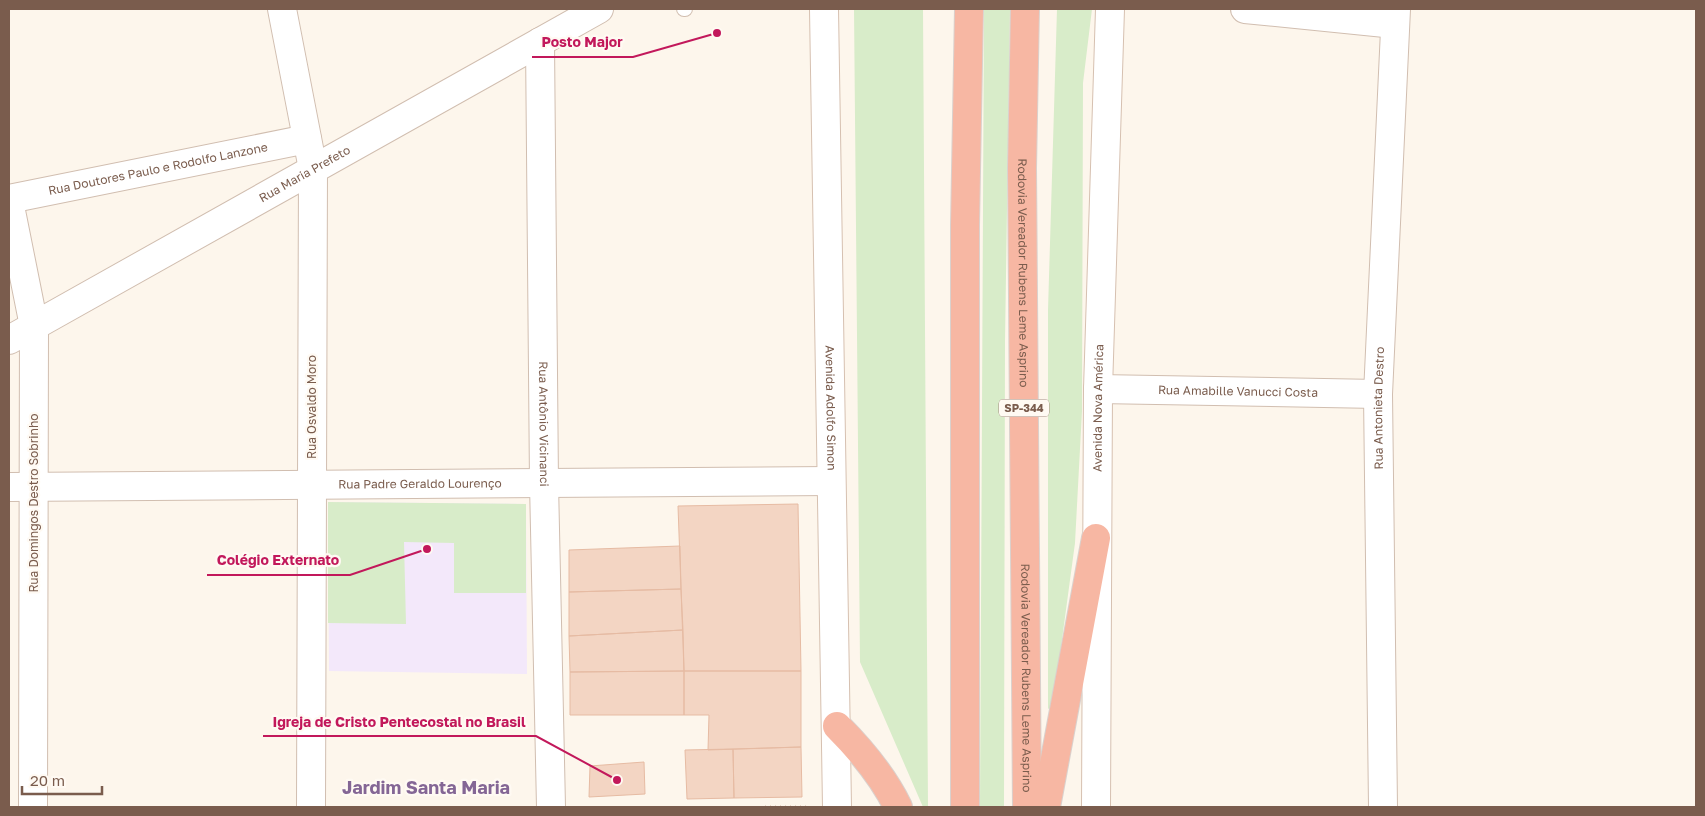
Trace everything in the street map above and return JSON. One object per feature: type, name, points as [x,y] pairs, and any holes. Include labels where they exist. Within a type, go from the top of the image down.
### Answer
[{"type":"highway","points":[[965,807],[966,225],[969,9]]},
{"type":"highway","name":"Rodovia Vereador Rubens Leme Asprino","points":[[1025,9],[1022,178],[1027,807]]},
{"type":"highway","points":[[1046,807],[1096,538]]},
{"type":"highway","points":[[837,726],[866,755],[889,788],[898,807]]},
{"type":"street","name":"Rua Osvaldo Moro","points":[[282,9],[313,169],[311,807]]},
{"type":"street","name":"Rua Maria Prefeto","points":[[9,340],[599,9]]},
{"type":"street","name":"Avenida Adolfo Simon","points":[[824,9],[837,807]]},
{"type":"street","name":"Avenida Nova América","points":[[1096,807],[1098,389],[1110,9]]},
{"type":"street","points":[[1245,9],[1396,17]]},
{"type":"street","name":"Rua Antonieta Destro","points":[[1383,807],[1378,394],[1396,17]]},
{"type":"street","name":"Rua Antônio Vicinanci","points":[[540,42],[544,483],[551,807]]},
{"type":"street","name":"Rua Doutores Paulo e Rodolfo Lanzone","points":[[9,200],[307,139]]},
{"type":"street","name":"Rua Domingos Destro Sobrinho","points":[[9,200],[34,326],[21,487],[33,807]]},
{"type":"street","name":"Rua Amabille Vanucci Costa","points":[[1098,389],[1378,394]]},
{"type":"street","name":"Rua Padre Geraldo Lourenço","points":[[21,487],[831,481]]},
{"type":"path","points":[[765,807],[816,807]]},
{"type":"shaded area","points":[[328,502],[526,504],[527,674],[329,671]]},
{"type":"green space","points":[[854,9],[923,9],[928,807],[923,807],[860,662]]},
{"type":"green space","points":[[984,9],[1010,9],[1005,342],[1004,807],[980,807]]},
{"type":"green space","points":[[1057,9],[1092,9],[1083,83],[1082,411],[1075,543],[1053,706],[1048,709],[1048,310]]},
{"type":"green space","points":[[328,502],[526,504],[526,593],[454,593],[454,543],[404,542],[406,624],[328,623]]},
{"type":"building","points":[[798,504],[801,671],[684,671],[678,506]]},
{"type":"building","points":[[680,546],[681,589],[569,592],[569,550]]},
{"type":"building","points":[[681,589],[683,630],[569,636],[569,592]]},
{"type":"building","points":[[683,630],[684,671],[570,672],[569,636]]},
{"type":"building","points":[[684,671],[684,715],[570,715],[570,672]]},
{"type":"building","points":[[684,671],[801,671],[801,747],[708,750],[709,715],[684,715]]},
{"type":"building","points":[[801,747],[802,797],[734,798],[733,749]]},
{"type":"building","points":[[733,749],[734,798],[687,799],[685,750]]},
{"type":"building","points":[[644,762],[645,794],[589,797],[590,766]]},
{"type":"place","name":"Posto Major","points":[[717,33]]},
{"type":"place","name":"Colégio Externato","points":[[427,549]]},
{"type":"place","name":"Igreja de Cristo Pentecostal no Brasil","points":[[617,780]]},
{"type":"district","name":"Jardim Santa Maria","points":[[426,788]]}]
